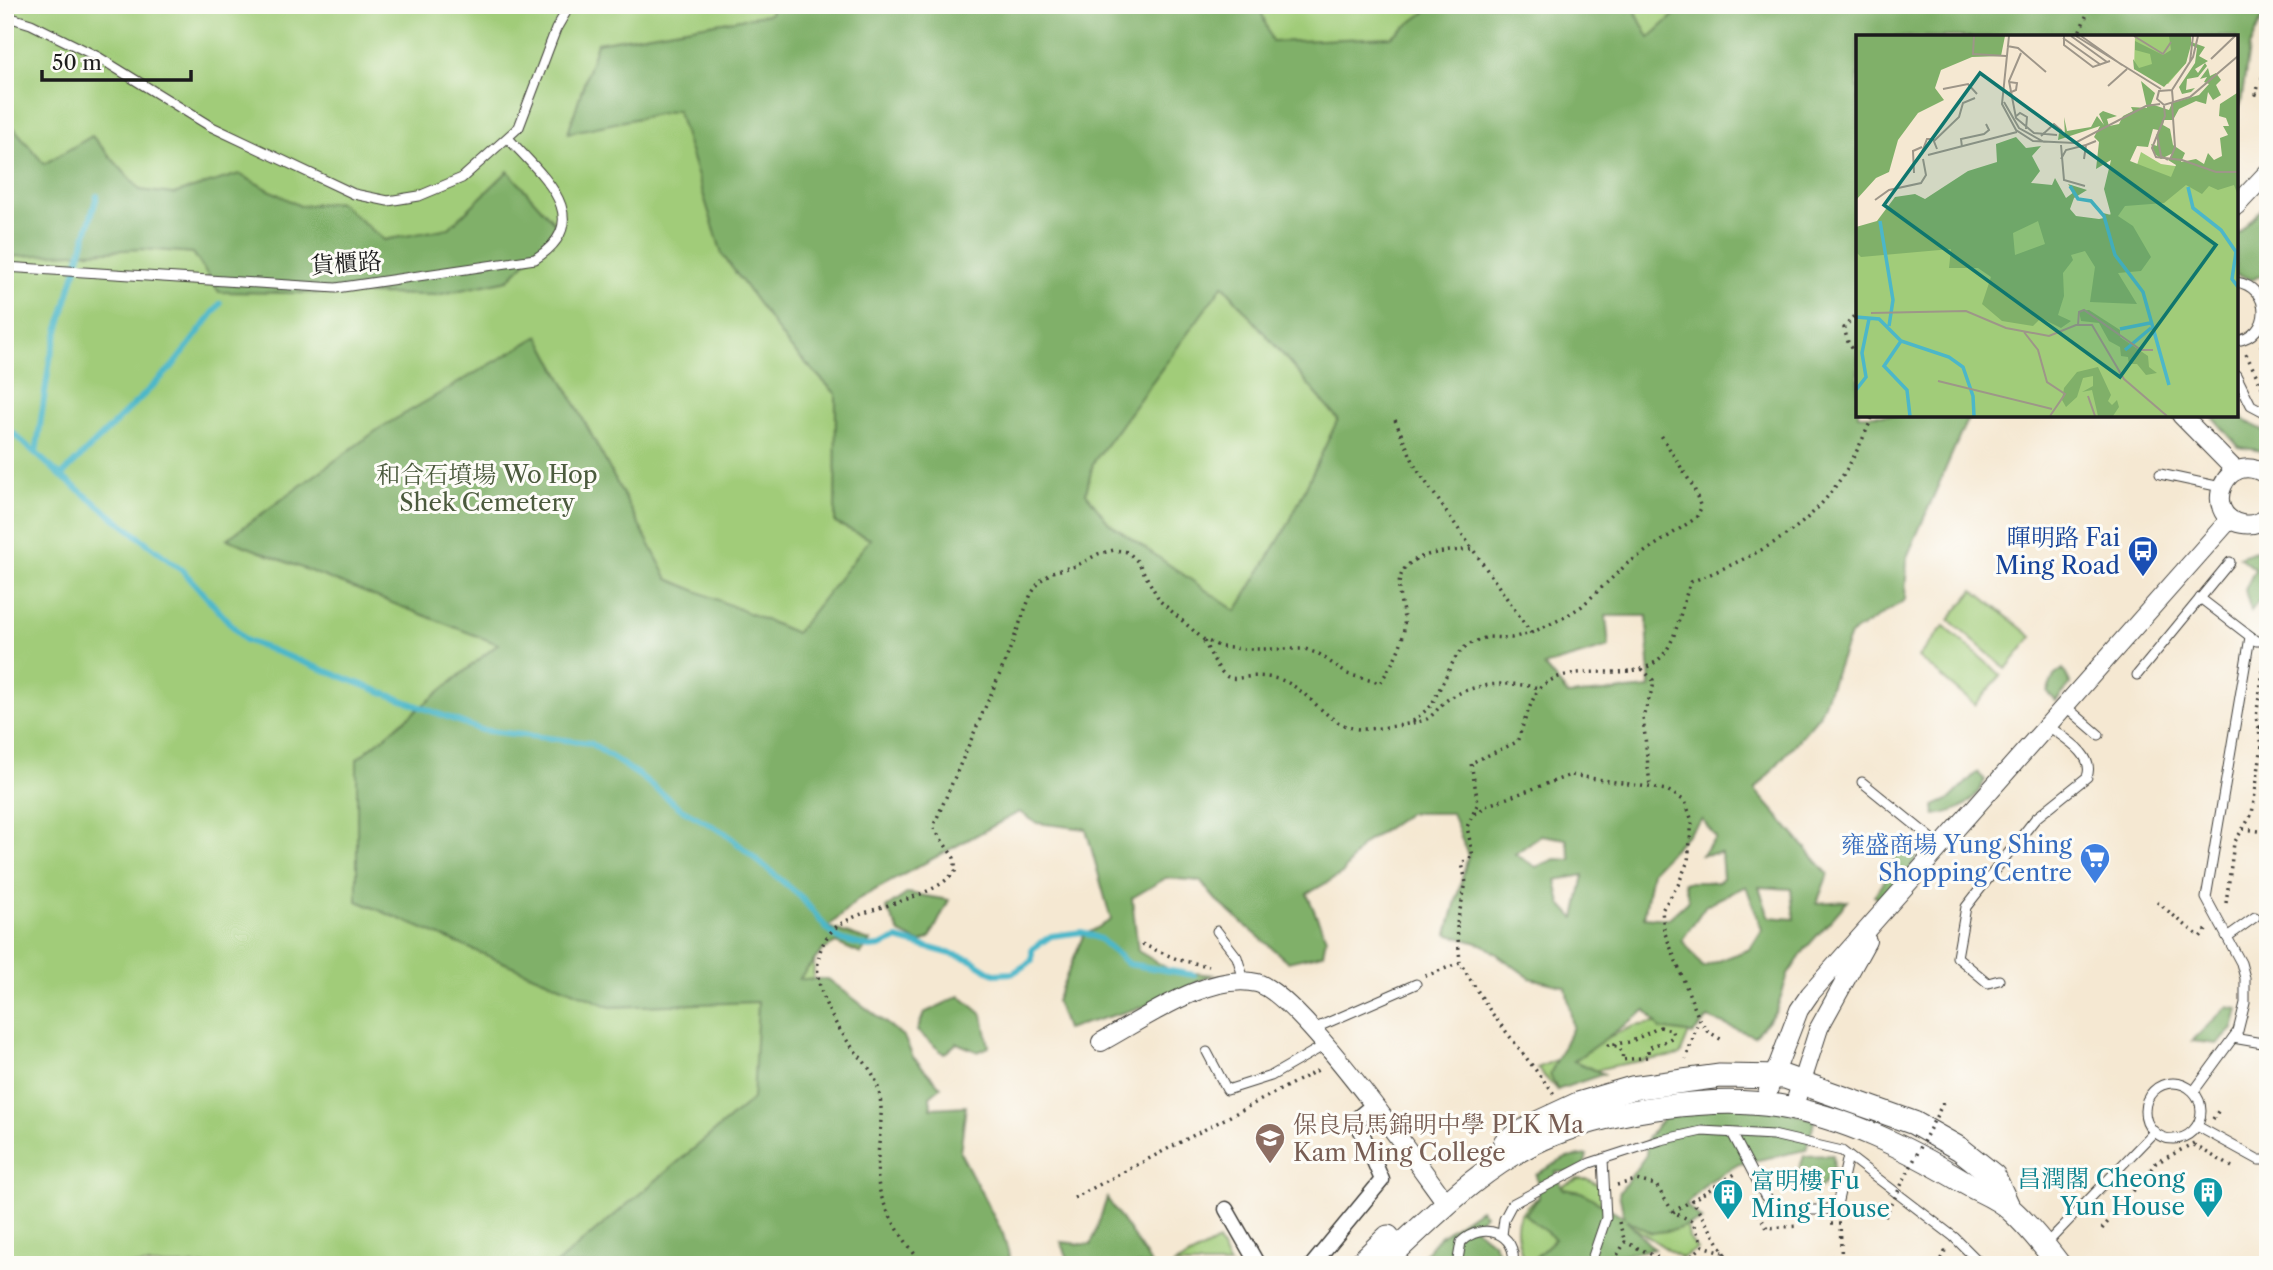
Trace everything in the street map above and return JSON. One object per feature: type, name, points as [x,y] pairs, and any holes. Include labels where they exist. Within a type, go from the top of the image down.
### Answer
[{"type":"street","points":[[2238,204],[2268,172]]},
{"type":"street","points":[[2182,416],[2236,471]]},
{"type":"street","points":[[2268,476],[2253,469],[2236,471],[2221,487],[2221,504],[2230,519],[2254,524],[2268,517]]},
{"type":"street","points":[[1763,1104],[1799,1010],[1810,994],[2230,519]]},
{"type":"street","points":[[1793,1109],[1819,1028],[1886,907]]},
{"type":"street","points":[[1101,1042],[1193,993],[1215,985],[1258,983],[1279,996],[1325,1045],[1442,1198]]},
{"type":"street","points":[[1359,1265],[1514,1137],[1578,1104],[1632,1088],[1720,1076],[1773,1076],[1800,1082],[1914,1123],[1960,1149],[1994,1176],[2008,1206]]},
{"type":"street","points":[[1381,1265],[1442,1198],[1527,1146],[1625,1112],[1697,1105],[1763,1104],[1793,1109],[1840,1123],[1925,1158],[2008,1206],[2059,1265]]},
{"type":"street","points":[[1312,1265],[1382,1180],[1356,1119],[1373,1105]]},
{"type":"street","points":[[1226,1209],[1258,1265]]},
{"type":"lane","points":[[5,16],[32,24],[98,57],[210,126],[354,194],[388,201],[419,197],[462,178],[519,127],[556,29],[570,5]]},
{"type":"lane","name":"貨櫃路","points":[[5,267],[336,288],[535,259],[560,239],[564,223],[554,188],[508,138]]},
{"type":"lane","points":[[2238,283],[2256,291],[2261,298],[2264,316],[2256,332],[2238,340]]},
{"type":"lane","points":[[2238,379],[2251,405],[2268,414]]},
{"type":"lane","points":[[2160,474],[2221,487]]},
{"type":"lane","points":[[2137,675],[2230,562]]},
{"type":"lane","points":[[2200,598],[2256,641],[2268,641]]},
{"type":"lane","points":[[2194,1091],[2242,1024],[2245,978],[2206,898],[2250,637]]},
{"type":"lane","points":[[2064,705],[2099,735]]},
{"type":"lane","points":[[2000,980],[1988,983],[1957,957],[1966,907],[2036,818],[2081,783],[2090,771],[2084,755],[2046,725]]},
{"type":"lane","points":[[1862,782],[1941,846]]},
{"type":"lane","points":[[2227,937],[2255,917]]},
{"type":"lane","points":[[1217,931],[1237,957],[1245,982]]},
{"type":"lane","points":[[1311,1030],[1416,982]]},
{"type":"lane","points":[[2233,1038],[2268,1044]]},
{"type":"lane","points":[[1207,1052],[1227,1090],[1271,1076],[1325,1045]]},
{"type":"lane","points":[[2168,1082],[2186,1085],[2194,1091],[2202,1108],[2201,1128],[2172,1139],[2154,1132],[2145,1117],[2147,1099],[2152,1091],[2168,1082]]},
{"type":"lane","points":[[2201,1128],[2264,1160],[2268,1167]]},
{"type":"lane","points":[[1502,1235],[1504,1219],[1512,1204],[1602,1159],[1661,1140],[1703,1131],[1773,1135],[1842,1151],[1954,1237],[1982,1265]]},
{"type":"lane","points":[[2045,1246],[2154,1132]]},
{"type":"lane","points":[[1732,1133],[1765,1196],[1778,1210],[1826,1210],[1837,1205],[1848,1156]]},
{"type":"lane","points":[[1590,1265],[1606,1218],[1602,1159]]},
{"type":"lane","points":[[1457,1265],[1457,1250],[1468,1235],[1485,1229],[1502,1235],[1513,1251],[1513,1265]]},
{"type":"path","points":[[2078,35],[2091,5]]},
{"type":"path","points":[[2268,18],[2264,79],[2256,94],[2268,97]]},
{"type":"path","points":[[1856,313],[1844,328],[1848,342],[1856,354]]},
{"type":"path","points":[[2268,343],[2246,354],[2268,399]]},
{"type":"path","points":[[1203,639],[1219,673],[1230,679],[1277,679],[1294,685],[1317,707],[1347,727],[1384,729],[1427,719],[1448,699],[1480,687],[1509,682],[1539,688],[1563,676],[1642,669],[1657,662],[1668,650],[1691,582],[1768,550],[1809,520],[1844,478],[1874,416]]},
{"type":"path","points":[[1395,420],[1416,468],[1531,633]]},
{"type":"path","points":[[1413,721],[1431,706],[1455,658],[1467,645],[1487,637],[1511,638],[1531,633],[1582,606],[1628,564],[1696,518],[1701,508],[1694,488],[1659,432]]},
{"type":"path","points":[[922,1265],[898,1228],[878,1182],[881,1097],[876,1081],[844,1036],[820,988],[816,964],[827,936],[845,919],[882,909],[934,886],[956,870],[954,858],[933,827],[1006,662],[1022,611],[1040,580],[1052,572],[1076,566],[1098,554],[1114,550],[1128,552],[1138,562],[1160,601],[1203,639],[1222,647],[1242,649],[1305,649],[1319,654],[1347,674],[1380,683],[1395,659],[1405,627],[1398,584],[1404,570],[1415,558],[1473,549]]},
{"type":"path","points":[[1642,669],[1653,680],[1643,717],[1650,787]]},
{"type":"path","points":[[1475,815],[1478,803],[1471,763],[1517,741],[1539,688]]},
{"type":"path","points":[[2259,727],[2268,728]]},
{"type":"path","points":[[1556,1097],[1490,1012],[1460,963],[1457,925],[1466,883],[1462,863],[1473,856],[1467,827],[1475,815],[1488,805],[1571,775],[1667,790],[1685,801],[1692,821],[1688,861],[1678,885],[1662,910],[1664,931],[1699,1019],[1707,1031],[1724,1041]]},
{"type":"path","points":[[2243,829],[2268,832]]},
{"type":"path","points":[[1416,982],[1460,963]]},
{"type":"path","points":[[1686,1059],[1699,1019]]},
{"type":"path","points":[[1619,1071],[1623,1052],[1617,1046],[1608,1045],[1630,1042],[1660,1027],[1672,1030],[1669,1041],[1648,1049],[1649,1066]]},
{"type":"path","points":[[1622,1060],[1648,1056]]},
{"type":"path","points":[[1074,1198],[1322,1068]]},
{"type":"path","points":[[1885,1217],[1945,1100]]},
{"type":"path","points":[[2102,1229],[2156,1163],[2194,1145],[2201,1128],[2219,1110]]},
{"type":"path","points":[[2194,1145],[2232,1167]]},
{"type":"path","points":[[1614,1191],[1617,1185],[1636,1180],[1656,1185],[1673,1212],[1692,1221],[1703,1245],[1725,1253]]},
{"type":"path","points":[[1673,1212],[1691,1199],[1725,1253]]},
{"type":"path","points":[[1618,1220],[1625,1242],[1674,1265]]},
{"type":"path","points":[[1623,1265],[1613,1263],[1625,1242]]},
{"type":"path","points":[[1681,1265],[1703,1245]]},
{"type":"path","points":[[1937,1265],[1945,1252],[1955,1258]]},
{"type":"path","points":[[1718,1265],[1725,1253]]},
{"type":"green space","name":"和合石墳場 Wo Hop Shek Cemetery","points":[[5,5],[1827,5],[1355,573],[884,760],[816,940],[795,1209],[814,1265],[5,1265]]},
{"type":"green space","points":[[772,5],[1259,5],[1272,42],[1391,37],[1435,5],[1632,5],[1649,38],[1685,5],[2268,5],[2249,48],[2238,108],[2238,35],[1856,35],[1856,416],[1969,416],[1907,557],[1905,600],[1850,635],[1819,716],[1755,790],[1828,874],[1817,903],[1848,901],[1806,948],[1788,975],[1776,1011],[1754,1036],[1708,1018],[1693,1034],[1660,1029],[1646,1010],[1574,1061],[1604,1074],[1557,1090],[1550,1074],[1573,1027],[1566,987],[1530,978],[1484,945],[1447,934],[1468,856],[1452,813],[1409,813],[1361,846],[1342,874],[1307,894],[1326,938],[1323,954],[1288,962],[1216,900],[1200,881],[1166,878],[1132,898],[1138,951],[1172,971],[1213,975],[1149,1005],[1066,1029],[1056,1001],[1083,936],[1111,920],[1086,829],[1037,823],[1019,812],[860,898],[828,927],[870,941],[861,954],[836,943],[822,951],[799,979],[828,979],[904,1037],[913,1057],[941,1087],[930,1096],[931,1108],[966,1106],[960,1152],[1003,1234],[1012,1265],[555,1265],[753,1099],[758,1002],[610,1007],[357,901],[357,759],[498,644],[227,539],[380,428],[539,336],[668,579],[796,633],[870,539],[835,523],[836,394],[789,346],[722,254],[677,110],[568,133],[597,43],[770,14]],"holes":[[[1223,285],[1338,419],[1288,525],[1236,611],[1109,523],[1086,493],[1093,463]],[[1606,616],[1647,616],[1650,688],[1568,695],[1544,666],[1609,647]],[[1702,819],[1716,838],[1701,855],[1721,853],[1723,878],[1718,882],[1684,882],[1689,900],[1668,919],[1644,917],[1652,871]],[[1541,835],[1566,839],[1571,860],[1555,859],[1536,867],[1515,854]],[[1584,875],[1575,918],[1561,904],[1556,880]],[[1746,886],[1762,930],[1750,949],[1703,967],[1682,940],[1706,905]],[[1759,887],[1791,889],[1794,919],[1769,917]]]},
{"type":"green space","points":[[8,121],[44,164],[92,136],[140,190],[173,194],[239,174],[300,206],[339,202],[384,240],[449,228],[508,171],[559,228],[508,280],[437,295],[219,292],[193,253],[142,249],[5,257]]},
{"type":"green space","points":[[2264,206],[2268,207],[2268,273],[2253,279],[2238,275],[2238,234]]},
{"type":"green space","points":[[2238,411],[2245,420],[2268,434],[2268,452],[2239,447],[2212,416],[2238,416]]},
{"type":"green space","points":[[2255,551],[2268,556],[2268,589],[2251,611],[2245,590],[2255,569],[2239,557]]},
{"type":"green space","points":[[1974,590],[2032,637],[2006,669],[1949,620]]},
{"type":"green space","points":[[1944,626],[2001,675],[1975,705],[1918,657]]},
{"type":"green space","points":[[2063,669],[2071,684],[2056,701],[2047,692],[2054,676]]},
{"type":"green space","points":[[1977,772],[1985,780],[1976,795],[1959,809],[1935,815],[1934,806],[1950,799]]},
{"type":"green space","points":[[1921,843],[1906,875],[1879,899],[1874,896],[1891,870],[1899,844]]},
{"type":"green space","points":[[908,893],[949,900],[930,938],[920,943],[900,933],[886,908]]},
{"type":"green space","points":[[960,996],[983,1015],[989,1047],[978,1052],[957,1043],[944,1054],[917,1031],[924,1013]]},
{"type":"green space","points":[[2227,1007],[2238,1009],[2233,1029],[2218,1044],[2192,1041]]},
{"type":"green space","points":[[1695,1019],[1680,1055],[1600,1069],[1570,1081],[1557,1090],[1537,1068],[1634,1026]]},
{"type":"green space","points":[[1749,1098],[1815,1120],[1806,1150],[1739,1164],[1707,1183],[1686,1205],[1702,1220],[1674,1230],[1651,1233],[1626,1220],[1654,1249],[1597,1259],[1597,1265],[1527,1265],[1555,1239],[1524,1214],[1539,1198],[1536,1174],[1566,1158],[1587,1155],[1583,1172],[1555,1172],[1563,1189],[1581,1192],[1624,1217],[1619,1193],[1646,1155],[1647,1138],[1664,1118]]},
{"type":"green space","points":[[1833,1155],[1834,1171],[1820,1189],[1792,1190],[1804,1156]]},
{"type":"green space","points":[[1578,1179],[1588,1179],[1603,1187],[1605,1246],[1597,1265],[1523,1265],[1517,1227],[1524,1209],[1540,1196]]},
{"type":"green space","points":[[1634,1185],[1687,1225],[1689,1238],[1697,1249],[1681,1258],[1624,1221]]},
{"type":"green space","points":[[1107,1198],[1151,1265],[1071,1265],[1061,1242],[1091,1245]]},
{"type":"green space","points":[[1480,1209],[1485,1214],[1474,1227],[1493,1242],[1501,1258],[1496,1265],[1415,1265],[1439,1237]]},
{"type":"green space","points":[[1218,1241],[1230,1265],[1173,1265]]},
{"type":"waterway","points":[[36,453],[50,359],[97,196]]},
{"type":"waterway","points":[[61,476],[172,367],[220,304]]},
{"type":"waterway","points":[[5,426],[61,476],[184,572],[245,640],[481,730],[590,743],[640,776],[680,808],[725,833],[801,897],[828,930],[839,939],[869,947],[897,939],[970,959],[994,974],[1013,973],[1032,961],[1032,949],[1051,936],[1082,932],[1100,939],[1128,964],[1194,975]]},
{"type":"place","name":"暉明路 Fai Ming Road","points":[[2143,578]]},
{"type":"place","name":"雍盛商場 Yung Shing Shopping Centre","points":[[2095,885]]},
{"type":"place","name":"保良局馬錦明中學 PLK Ma Kam Ming College","points":[[1270,1165]]},
{"type":"place","name":"昌潤閣 Cheong Yun House","points":[[2208,1219]]},
{"type":"place","name":"富明樓 Fu Ming House","points":[[1728,1221]]}]
